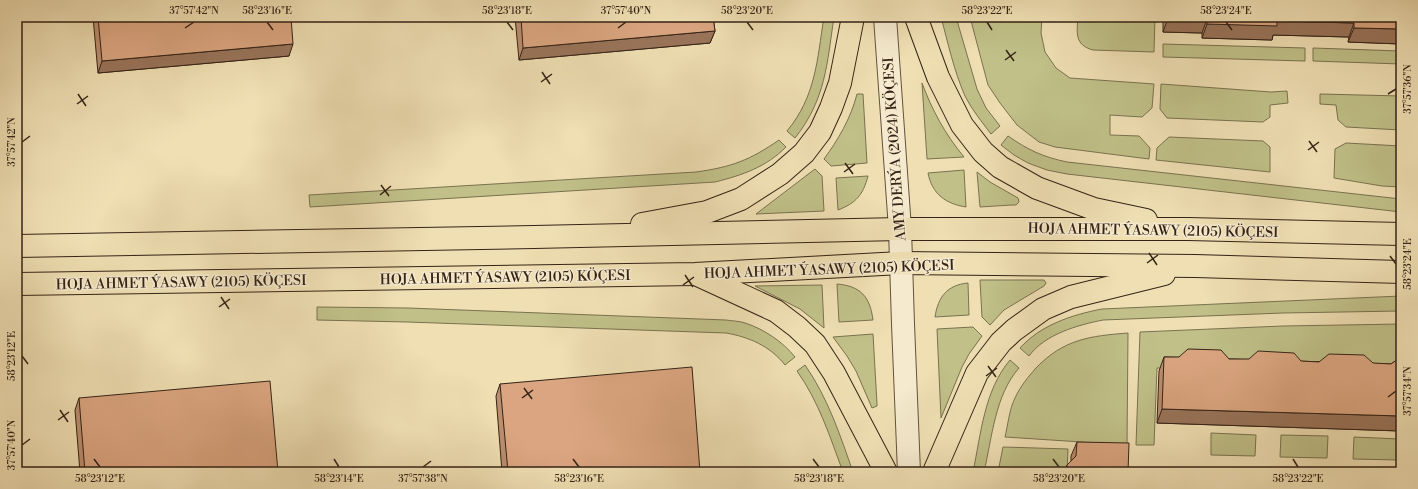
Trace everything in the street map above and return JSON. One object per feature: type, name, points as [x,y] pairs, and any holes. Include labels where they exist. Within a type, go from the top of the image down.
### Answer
[{"type":"main road","points":[[534,237],[632,226],[707,212],[741,199],[780,174],[804,153],[820,132],[840,83],[853,17]]},
{"type":"main road","points":[[916,17],[938,77],[962,125],[983,152],[1000,167],[1037,188],[1094,209],[1188,229]]},
{"type":"main road","name":"HOJA AHMET ÝASAWY (2105) KÖÇESI","points":[[17,246],[534,237],[900,228],[1188,229],[1401,234]]},
{"type":"main road","name":"HOJA AHMET ÝASAWY (2105) KÖÇESI","points":[[17,284],[695,274],[901,263],[1195,266],[1401,272]]},
{"type":"main road","points":[[934,472],[977,373],[1001,342],[1014,330],[1043,309],[1071,297],[1195,266]]},
{"type":"main road","points":[[695,274],[776,311],[797,327],[815,344],[834,373],[886,472]]},
{"type":"street","name":"AMY DERÝA (2024) KÖÇESI","points":[[885,17],[900,228],[910,472]]},
{"type":"green space","points":[[824,17],[834,17],[824,80],[813,109],[795,138],[787,131],[797,118],[810,91],[817,63]]},
{"type":"green space","points":[[941,17],[956,17],[977,89],[986,108],[1000,126],[991,134],[965,96],[954,67]]},
{"type":"green space","points":[[970,17],[1042,17],[1041,33],[1045,52],[1056,68],[1070,78],[1154,84],[1152,108],[1142,117],[1110,115],[1110,135],[1139,136],[1150,148],[1149,159],[1055,147],[1039,142],[1017,125],[988,85]]},
{"type":"green space","points":[[1078,17],[1155,17],[1154,52],[1093,50],[1087,48],[1082,45],[1078,37]]},
{"type":"green space","points":[[1163,44],[1305,48],[1305,61],[1163,57]]},
{"type":"green space","points":[[1313,48],[1401,51],[1401,64],[1313,61]]},
{"type":"green space","points":[[922,83],[940,122],[964,157],[927,159]]},
{"type":"green space","points":[[1161,84],[1271,92],[1287,91],[1288,103],[1270,105],[1270,117],[1263,122],[1167,118],[1160,109]]},
{"type":"green space","points":[[857,94],[863,94],[867,163],[831,166],[824,159],[844,128]]},
{"type":"green space","points":[[1320,94],[1401,96],[1401,130],[1346,127],[1338,120],[1336,105],[1320,104]]},
{"type":"green space","points":[[1008,136],[1036,152],[1050,158],[1067,162],[1401,199],[1401,212],[1067,174],[1047,170],[1028,163],[1014,155],[1001,145]]},
{"type":"green space","points":[[1169,137],[1263,141],[1270,147],[1270,172],[1156,160],[1157,148]]},
{"type":"green space","points":[[779,140],[786,147],[770,160],[744,173],[715,182],[310,207],[309,195],[696,172],[720,168],[740,162],[759,153]]},
{"type":"green space","points":[[1346,143],[1401,146],[1401,187],[1382,186],[1334,178],[1335,149]]},
{"type":"green space","points":[[815,169],[822,176],[824,211],[756,214]]},
{"type":"green space","points":[[964,170],[966,207],[959,206],[941,197],[933,187],[928,173]]},
{"type":"green space","points":[[977,172],[990,182],[1018,198],[1019,202],[1016,205],[980,207]]},
{"type":"green space","points":[[868,176],[864,188],[858,198],[838,210],[836,178]]},
{"type":"green space","points":[[980,280],[1044,280],[1046,283],[1044,286],[1004,310],[990,325],[982,317]]},
{"type":"green space","points":[[968,283],[969,315],[935,317],[938,304],[945,293],[954,286]]},
{"type":"green space","points":[[837,284],[852,287],[863,294],[867,299],[872,312],[873,320],[839,322]]},
{"type":"green space","points":[[822,285],[824,328],[800,309],[755,286]]},
{"type":"green space","points":[[1401,296],[1401,311],[1283,313],[1103,320],[1073,328],[1053,336],[1036,348],[1029,356],[1020,348],[1037,333],[1057,322],[1079,314],[1102,309]]},
{"type":"green space","points":[[317,307],[408,308],[726,320],[743,322],[766,332],[779,341],[795,357],[785,365],[773,353],[758,343],[743,337],[726,333],[317,320]]},
{"type":"green space","points":[[1401,324],[1401,368],[1157,368],[1154,445],[1136,445],[1140,332],[1283,326]]},
{"type":"green space","points":[[973,327],[982,336],[962,367],[941,418],[937,329]]},
{"type":"green space","points":[[1128,333],[1127,445],[1005,437],[1011,407],[1017,394],[1030,375],[1046,358],[1067,345],[1078,341]]},
{"type":"green space","points":[[873,334],[877,406],[872,408],[856,371],[833,337]]},
{"type":"green space","points":[[1010,360],[1019,368],[1011,379],[999,404],[984,472],[973,472],[981,428],[989,399],[1001,372]]},
{"type":"green space","points":[[805,365],[827,404],[853,472],[843,472],[818,407],[797,371]]},
{"type":"green space","points":[[1211,433],[1256,435],[1255,456],[1211,455]]},
{"type":"green space","points":[[1281,435],[1328,436],[1327,458],[1280,457]]},
{"type":"green space","points":[[1354,437],[1400,439],[1399,460],[1353,459]]},
{"type":"green space","points":[[1003,447],[1068,449],[1067,472],[998,472]]},
{"type":"building","points":[[98,17],[291,17],[293,44],[102,61]]},
{"type":"building","points":[[521,17],[713,17],[715,31],[523,48]]},
{"type":"building","points":[[1168,17],[1401,17],[1401,29],[1354,28],[1354,23],[1277,21],[1277,26],[1207,24],[1207,19]]},
{"type":"building","points":[[1188,349],[1221,350],[1229,359],[1249,359],[1258,351],[1294,353],[1301,361],[1319,362],[1329,354],[1364,355],[1373,363],[1391,364],[1401,357],[1401,416],[1162,409],[1164,357],[1179,357]]},
{"type":"building","points":[[692,367],[700,472],[508,472],[500,384]]},
{"type":"building","points":[[270,381],[278,472],[85,472],[79,398]]},
{"type":"building","points":[[1077,442],[1129,443],[1128,472],[1067,472],[1067,465],[1076,456]]}]
